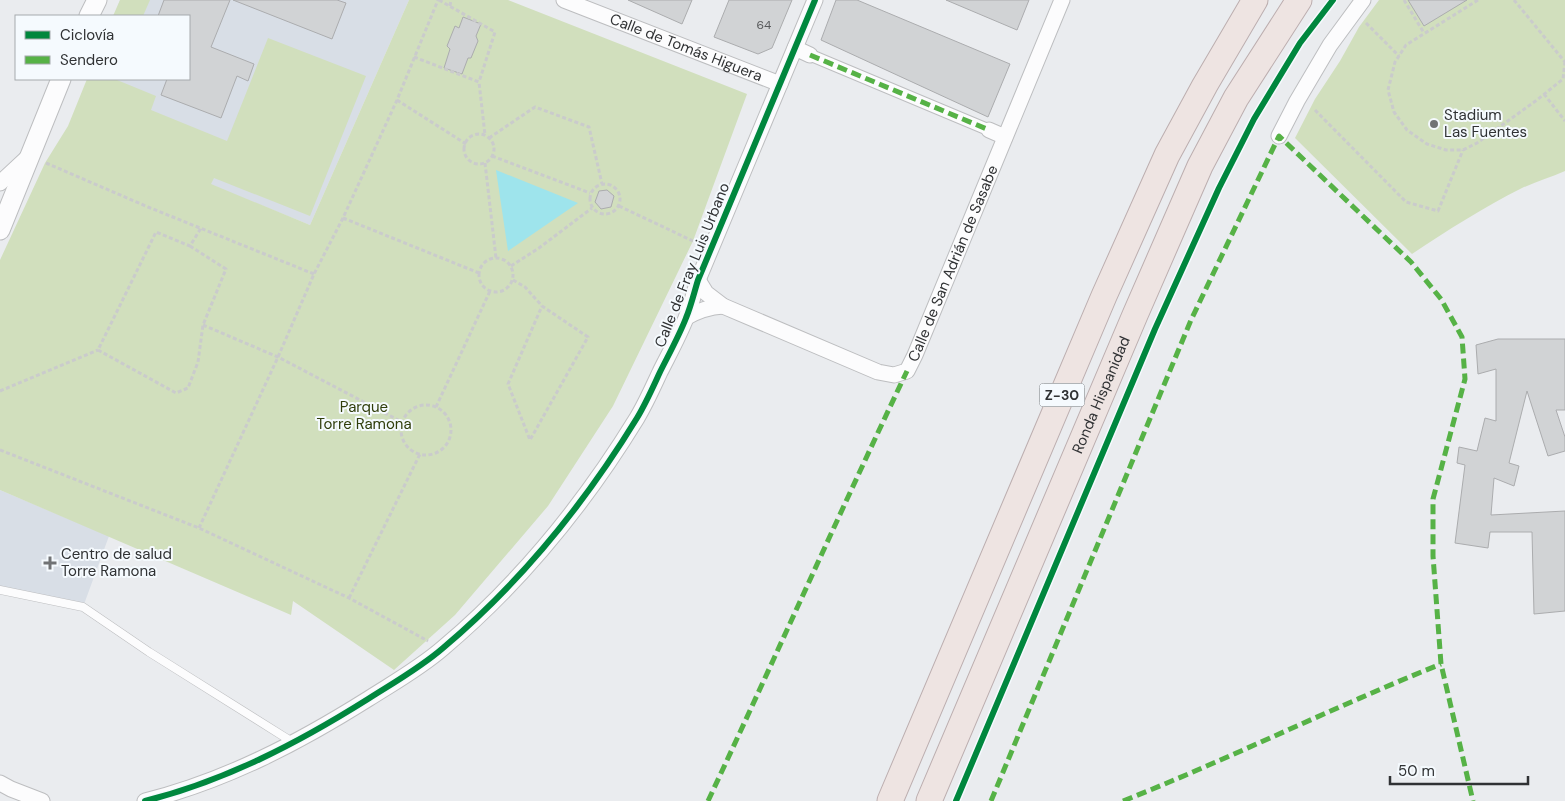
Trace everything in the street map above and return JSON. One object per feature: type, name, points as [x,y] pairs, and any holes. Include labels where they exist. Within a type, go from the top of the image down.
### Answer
[{"type":"highway","name":"Z-30","points":[[890,801],[1100,305],[1167,155],[1205,85],[1255,0]]},
{"type":"highway","name":"Ronda Hispanidad","points":[[929,801],[1200,166],[1236,98],[1299,0]]},
{"type":"street","points":[[90,15],[97,0]]},
{"type":"street","name":"Calle de Tomás Higuera","points":[[564,0],[780,84]]},
{"type":"street","name":"Calle de Fray Luis Urbano","points":[[145,801],[177,793],[249,765],[294,743],[411,672],[476,618],[519,575],[562,526],[602,472],[638,416],[687,317],[698,280],[815,0]]},
{"type":"street","name":"Calle de San Adrián de Sasabe","points":[[698,280],[706,293],[723,306],[878,372],[894,375],[906,371],[915,355],[1062,0]]},
{"type":"street","points":[[1279,136],[1330,45],[1364,0]]},
{"type":"street","points":[[795,48],[1005,137]]},
{"type":"street","points":[[0,230],[37,160],[61,80]]},
{"type":"street","points":[[0,183],[37,160]]},
{"type":"street","points":[[687,317],[709,307],[723,306]]},
{"type":"street","points":[[0,783],[42,801]]},
{"type":"lane","points":[[0,590],[83,607],[149,652],[294,743]]},
{"type":"path","points":[[199,528],[314,274],[343,218],[397,100],[438,0],[496,32],[479,82],[485,135]]},
{"type":"path","points":[[450,6],[452,0]]},
{"type":"path","points":[[1404,0],[1424,33]]},
{"type":"path","points":[[1478,0],[1406,45],[1395,62],[1388,90],[1394,112],[1407,130],[1427,144],[1446,150],[1463,150],[1476,144],[1563,79],[1565,62],[1514,0]]},
{"type":"path","points":[[1365,22],[1399,56]]},
{"type":"path","points":[[414,57],[479,82]]},
{"type":"path","points":[[1544,94],[1565,121]]},
{"type":"path","points":[[397,100],[466,144]]},
{"type":"path","points":[[489,138],[535,107],[589,127],[602,184]]},
{"type":"path","points":[[1315,110],[1406,202],[1438,211],[1463,150]]},
{"type":"path","points":[[475,135],[485,135],[489,138],[494,147],[492,156],[485,163],[474,163],[465,153],[468,140],[475,135]]},
{"type":"path","points":[[492,156],[590,193]]},
{"type":"path","points":[[37,160],[314,274]]},
{"type":"path","points":[[485,163],[496,258]]},
{"type":"path","points":[[607,183],[616,187],[620,196],[619,206],[608,214],[599,213],[592,208],[589,198],[590,193],[597,185],[607,183]]},
{"type":"path","points":[[619,206],[693,241]]},
{"type":"path","points":[[511,266],[539,248],[592,208]]},
{"type":"path","points":[[343,218],[479,273]]},
{"type":"path","points":[[190,246],[201,228]]},
{"type":"path","points":[[0,391],[98,350],[156,232],[190,246],[226,269],[203,325],[198,362],[188,388],[176,393],[98,350]]},
{"type":"path","points":[[488,259],[505,259],[511,266],[514,274],[513,280],[506,289],[496,292],[490,291],[482,284],[479,273],[488,259]]},
{"type":"path","points":[[513,280],[525,287],[542,306],[588,337],[530,440],[508,384],[542,306]]},
{"type":"path","points":[[436,407],[490,291]]},
{"type":"path","points":[[203,325],[278,357],[402,422]]},
{"type":"path","points":[[423,404],[436,407],[446,414],[450,421],[452,429],[450,438],[440,451],[432,455],[420,454],[409,449],[404,442],[401,434],[402,422],[408,412],[415,407],[423,404]]},
{"type":"path","points":[[0,450],[199,528],[349,598],[432,643]]},
{"type":"path","points":[[349,598],[420,454]]},
{"type":"shaded area","points":[[120,0],[409,0],[310,225],[211,185],[89,80],[190,80],[190,15],[114,15]]},
{"type":"shaded area","name":"Centro de salud Torre Ramona","points":[[0,490],[109,536],[83,607],[0,590]]},
{"type":"green space","points":[[120,0],[150,0],[143,15],[113,15]]},
{"type":"green space","name":"Parque Torre Ramona","points":[[409,0],[508,0],[747,94],[693,241],[613,406],[548,506],[455,615],[394,670],[293,601],[291,615],[0,490],[0,260],[45,163],[68,126],[87,80],[117,80],[156,96],[151,110],[227,141],[268,38],[366,76],[310,216],[214,178],[211,184],[310,225]]},
{"type":"green space","name":"Stadium Las Fuentes","points":[[1379,0],[1565,0],[1565,171],[1508,195],[1466,219],[1412,254],[1295,138],[1315,99],[1340,61],[1359,27]]},
{"type":"water","points":[[496,170],[578,203],[508,251]]},
{"type":"building","points":[[164,0],[230,0],[211,47],[254,64],[248,81],[237,76],[221,118],[161,95],[167,80],[190,80],[190,15],[158,15]]},
{"type":"building","points":[[233,0],[337,0],[346,3],[332,39]]},
{"type":"building","points":[[628,0],[692,0],[682,24]]},
{"type":"building","points":[[729,0],[792,0],[772,48],[758,54],[714,37]]},
{"type":"building","points":[[836,0],[857,0],[1010,64],[988,117],[821,40]]},
{"type":"building","points":[[946,0],[1029,0],[1017,30]]},
{"type":"building","points":[[1408,0],[1467,0],[1424,26]]},
{"type":"building","points":[[463,17],[481,24],[476,36],[478,41],[471,58],[468,58],[462,74],[444,68],[450,49],[447,46],[455,26],[459,28]]},
{"type":"building","points":[[607,190],[614,196],[611,207],[601,209],[595,202],[599,191]]},
{"type":"building","points":[[1498,339],[1565,339],[1565,410],[1556,410],[1565,437],[1565,451],[1548,456],[1527,391],[1509,463],[1519,466],[1514,486],[1494,478],[1491,515],[1565,511],[1565,611],[1534,614],[1532,532],[1490,532],[1488,548],[1455,543],[1465,465],[1457,463],[1459,447],[1477,451],[1485,418],[1496,421],[1496,369],[1478,374],[1476,345]]},
{"type":"marked path","points":[[810,55],[989,130]]},
{"type":"marked path","points":[[991,801],[1191,320],[1279,136],[1411,262],[1441,299],[1462,337],[1465,379],[1433,499],[1433,556],[1441,664],[1473,801]]},
{"type":"marked path","points":[[708,801],[907,371]]},
{"type":"marked path","points":[[1123,801],[1441,664]]},
{"type":"cycle path","points":[[145,801],[175,793],[232,772],[288,745],[342,715],[434,655],[471,623],[525,569],[596,481],[637,418],[649,395],[683,325],[698,280],[815,0]]},
{"type":"cycle path","points":[[956,801],[1155,329],[1219,188],[1254,119],[1300,43],[1333,0]]},
{"type":"place","name":"Stadium Las Fuentes","points":[[1434,124]]},
{"type":"place","name":"Centro de salud Torre Ramona","points":[[50,563]]}]
